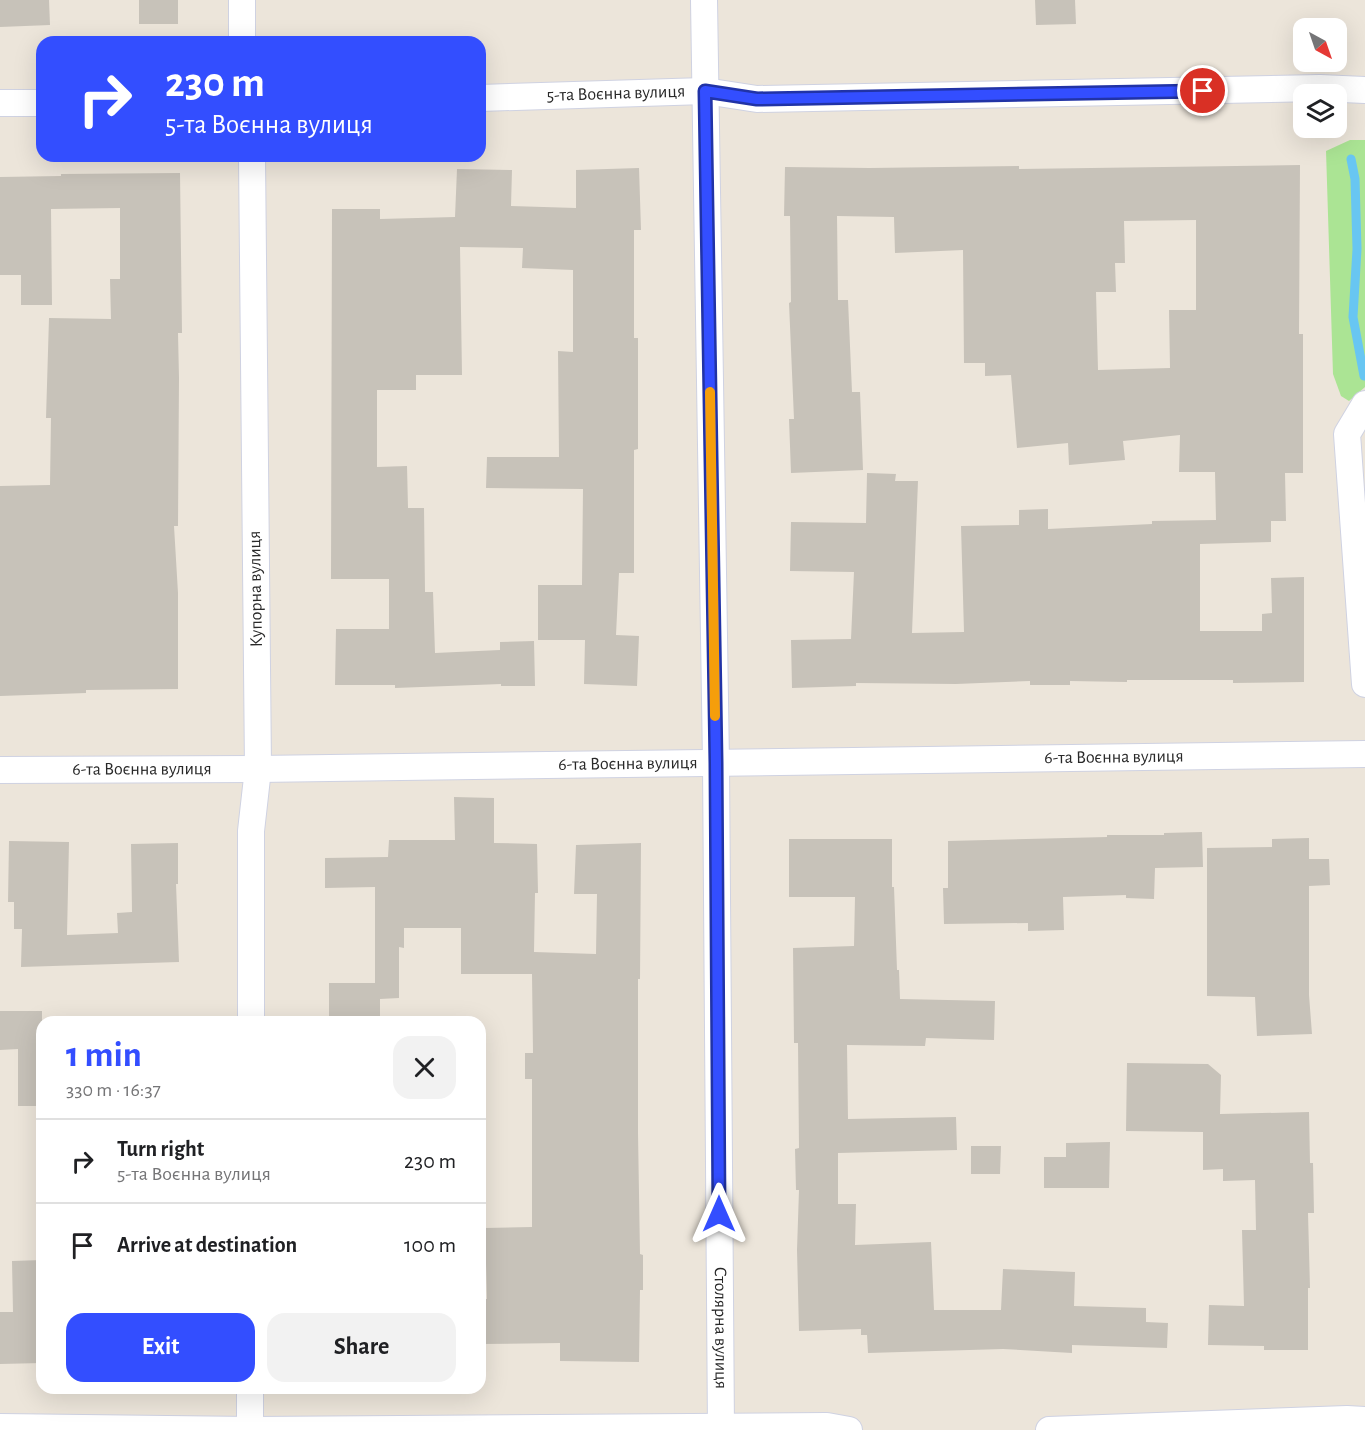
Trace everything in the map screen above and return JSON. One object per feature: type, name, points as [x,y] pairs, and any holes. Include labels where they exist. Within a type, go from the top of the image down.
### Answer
[{"type":"street","points":[[242,0],[242,36]]},
{"type":"street","name":"Столярна вулиця","points":[[704,0],[716,763],[721,1429]]},
{"type":"street","name":"5-та Воєнна вулиця","points":[[486,98],[705,91],[757,99],[1308,89],[1365,90]]},
{"type":"street","points":[[0,103],[36,103]]},
{"type":"street","name":"Купорна вулиця","points":[[251,1016],[251,831],[258,769],[252,162]]},
{"type":"street","points":[[1365,404],[1347,434],[1365,684]]},
{"type":"street","name":"6-та Воєнна вулиця","points":[[0,770],[258,769],[1365,754]]},
{"type":"street","points":[[250,1394],[250,1430]]},
{"type":"street","points":[[1049,1430],[1365,1420]]},
{"type":"street","points":[[0,1428],[721,1429],[827,1426],[849,1430]]},
{"type":"green space","points":[[1350,140],[1365,140],[1365,387],[1349,401],[1341,396],[1333,374],[1326,151]]},
{"type":"building","points":[[0,0],[49,0],[50,25],[0,27]]},
{"type":"building","points":[[139,0],[178,0],[178,24],[139,24]]},
{"type":"building","points":[[1035,0],[1075,0],[1076,24],[1036,25]]},
{"type":"building","points":[[1300,165],[1299,334],[1303,334],[1303,473],[1285,473],[1286,521],[1271,521],[1271,542],[1200,544],[1200,631],[1262,631],[1262,614],[1272,613],[1271,578],[1304,577],[1304,682],[1233,683],[1233,680],[1127,680],[1127,682],[1070,681],[1070,685],[1030,685],[1030,681],[956,684],[856,683],[856,686],[792,688],[791,640],[851,639],[854,572],[790,571],[791,522],[866,523],[867,473],[896,474],[895,481],[918,481],[912,633],[964,632],[961,526],[1019,525],[1019,510],[1048,509],[1048,529],[1152,524],[1152,521],[1216,520],[1215,472],[1179,472],[1180,435],[1123,441],[1125,460],[1069,465],[1068,443],[1017,448],[1011,375],[985,376],[985,363],[964,363],[963,250],[895,253],[894,217],[837,216],[838,300],[848,300],[852,392],[860,392],[863,470],[791,473],[789,419],[794,419],[789,303],[791,302],[790,216],[784,216],[785,167],[1019,166],[1019,169]],"holes":[[[1196,220],[1196,310],[1169,310],[1170,368],[1098,370],[1096,292],[1116,292],[1115,263],[1125,263],[1124,221]]]},
{"type":"building","points":[[639,168],[641,230],[634,230],[634,338],[638,338],[638,449],[634,450],[634,573],[619,573],[616,635],[639,636],[637,686],[584,684],[585,640],[538,640],[538,585],[582,585],[583,489],[486,488],[487,457],[559,457],[558,351],[573,352],[573,270],[522,268],[523,248],[460,247],[462,375],[416,375],[416,390],[377,390],[377,467],[407,466],[408,508],[424,508],[425,592],[433,592],[435,653],[500,650],[500,642],[534,641],[535,686],[501,686],[501,684],[395,688],[395,685],[335,685],[336,629],[389,629],[389,579],[331,579],[332,209],[380,209],[380,219],[455,217],[457,169],[512,170],[511,206],[576,208],[576,170]]},
{"type":"building","points":[[180,173],[182,333],[178,333],[178,526],[174,526],[178,593],[178,689],[86,690],[86,693],[0,696],[0,486],[50,485],[51,418],[46,418],[49,318],[111,319],[110,279],[120,279],[120,208],[51,209],[52,305],[21,305],[21,275],[0,275],[0,177]]},
{"type":"building","points":[[454,797],[494,798],[494,843],[537,844],[538,893],[535,893],[534,952],[596,954],[597,894],[574,894],[576,845],[641,843],[638,1133],[640,1254],[643,1255],[643,1290],[640,1290],[639,1362],[560,1361],[560,1343],[486,1344],[486,1228],[532,1227],[532,1079],[525,1079],[525,1053],[533,1053],[532,974],[461,974],[461,928],[404,928],[404,948],[399,947],[399,998],[380,999],[380,1016],[329,1016],[329,983],[375,983],[375,887],[325,888],[325,858],[388,857],[389,840],[455,840]]},
{"type":"building","points":[[1202,832],[1203,867],[1155,868],[1154,899],[1126,898],[1126,895],[1063,897],[1064,930],[1028,931],[1028,923],[944,924],[943,888],[948,888],[948,841]]},
{"type":"building","points":[[1309,838],[1309,859],[1329,859],[1330,885],[1309,886],[1309,995],[1312,1034],[1257,1036],[1255,997],[1207,996],[1207,848],[1272,847],[1272,839]]},
{"type":"building","points":[[789,839],[892,839],[892,887],[894,887],[900,999],[995,1001],[994,1040],[926,1038],[925,1046],[847,1045],[848,1119],[956,1117],[957,1150],[838,1153],[838,1204],[856,1204],[855,1245],[931,1242],[934,1310],[1001,1310],[1003,1269],[1075,1272],[1074,1306],[1146,1308],[1146,1322],[1168,1323],[1167,1348],[1072,1345],[1072,1353],[1003,1349],[868,1353],[867,1335],[861,1335],[861,1329],[799,1331],[797,1250],[799,1190],[796,1190],[795,1149],[799,1148],[798,1043],[794,1043],[793,948],[854,946],[855,897],[789,897]]},
{"type":"building","points":[[9,841],[69,842],[67,935],[118,933],[117,913],[132,912],[131,844],[178,843],[178,884],[176,884],[179,962],[21,967],[22,929],[14,929],[14,902],[8,902]]},
{"type":"building","points":[[0,1011],[42,1011],[42,1016],[36,1016],[36,1106],[18,1106],[18,1049],[0,1050]]},
{"type":"building","points":[[1127,1063],[1208,1064],[1221,1075],[1220,1114],[1309,1112],[1314,1213],[1308,1213],[1310,1288],[1308,1288],[1308,1350],[1264,1350],[1264,1346],[1208,1345],[1209,1305],[1244,1306],[1242,1230],[1256,1230],[1255,1180],[1223,1181],[1223,1169],[1203,1170],[1203,1132],[1126,1131]]},
{"type":"building","points":[[1110,1142],[1109,1188],[1044,1188],[1044,1157],[1066,1157],[1066,1143]]},
{"type":"building","points":[[971,1146],[1001,1146],[1000,1174],[971,1174]]},
{"type":"building","points":[[36,1260],[36,1363],[0,1364],[0,1312],[13,1312],[12,1261]]},
{"type":"waterway","points":[[1351,159],[1355,179],[1357,249],[1353,317],[1364,376]]},
{"type":"slow traffic","points":[[710,392],[715,716]]},
{"type":"route","points":[[719,1214],[716,763],[705,91],[757,99],[1203,91]]}]
